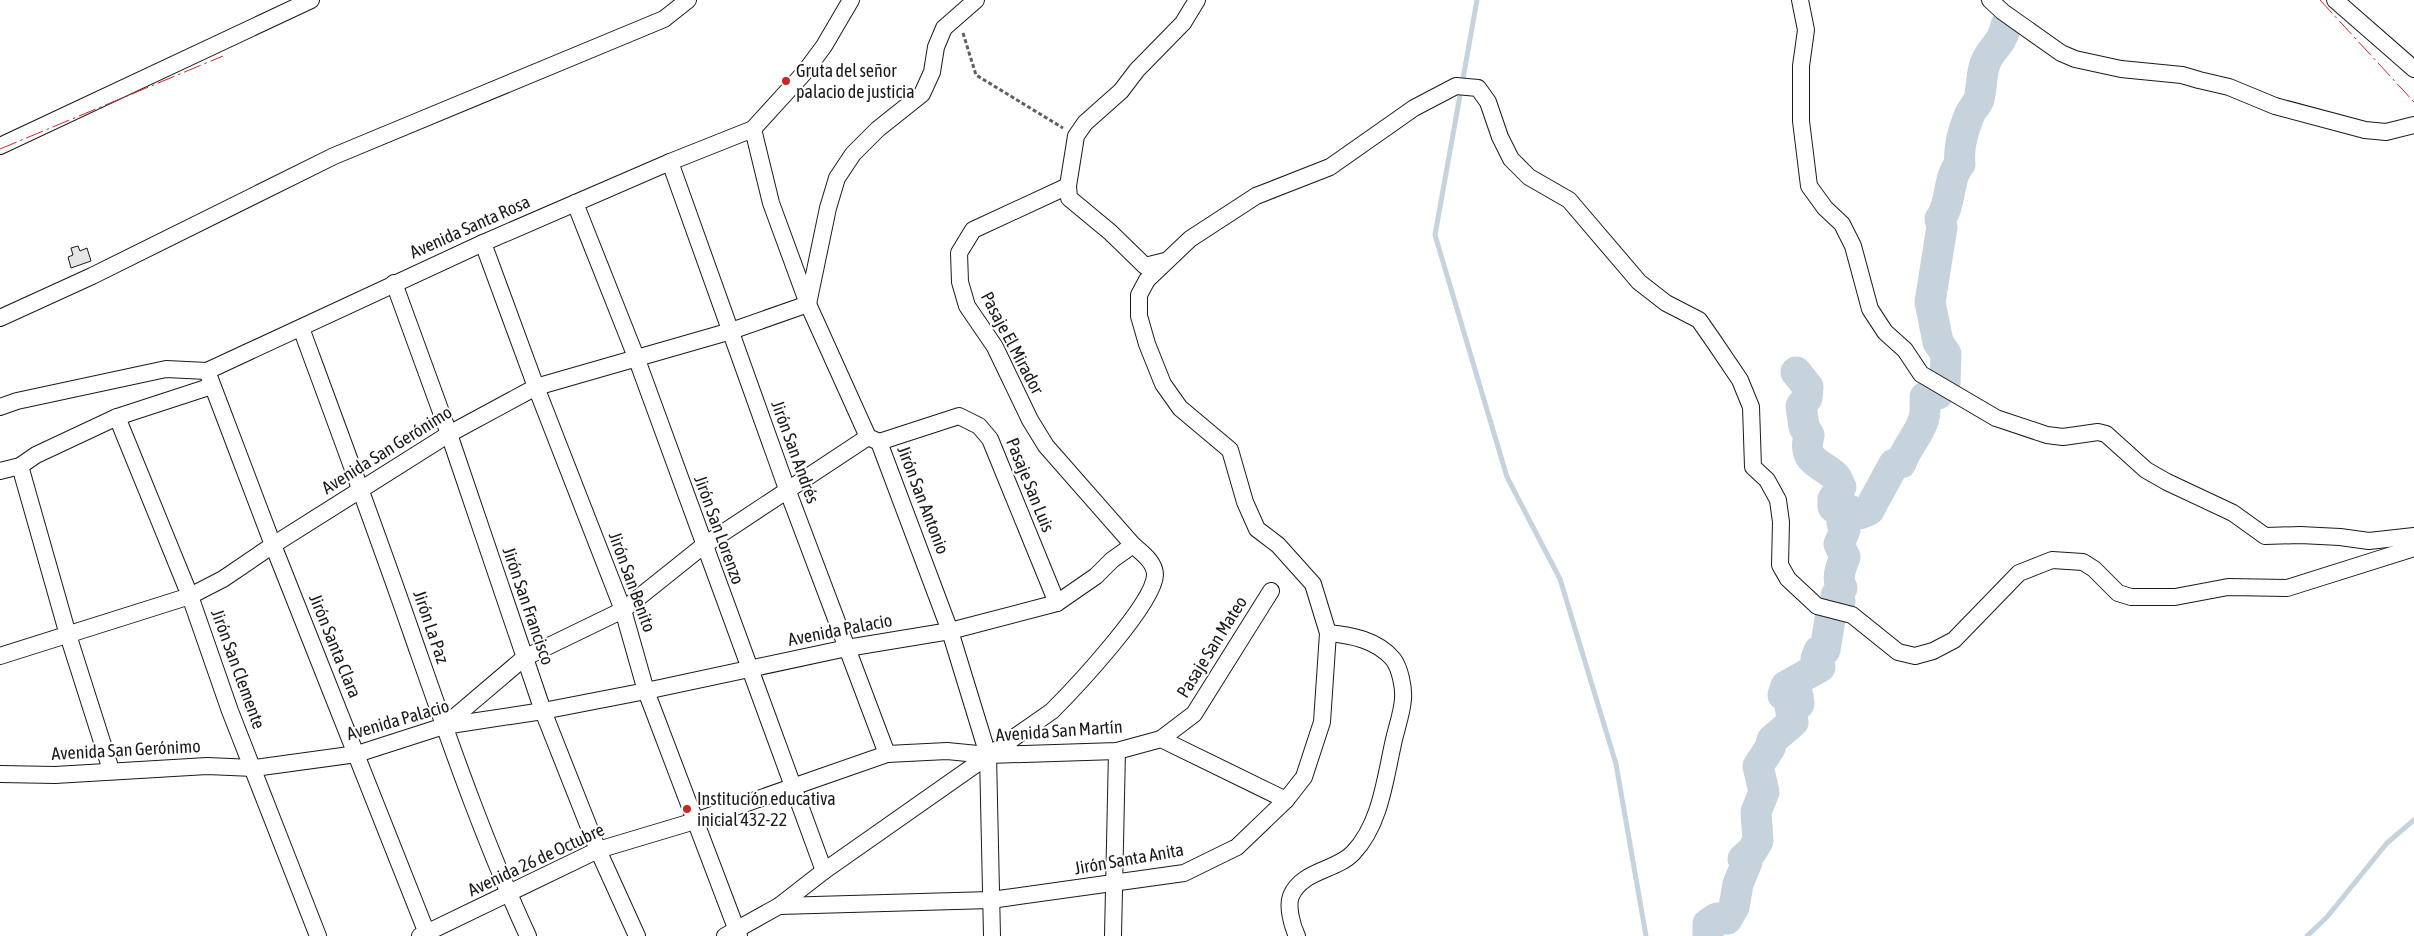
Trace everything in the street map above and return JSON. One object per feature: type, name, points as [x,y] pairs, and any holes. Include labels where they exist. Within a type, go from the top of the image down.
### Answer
[{"type":"street","points":[[0,146],[311,0]]},
{"type":"street","points":[[0,318],[92,276],[334,156],[664,19],[688,0]]},
{"type":"street","points":[[753,129],[819,53],[851,0]]},
{"type":"street","points":[[808,304],[828,208],[837,178],[853,154],[878,128],[922,94],[932,72],[936,47],[944,28],[976,0]]},
{"type":"street","points":[[1167,260],[1145,266],[1110,232],[1069,198],[1068,186],[1076,136],[1085,124],[1121,91],[1137,70],[1183,23],[1197,0]]},
{"type":"street","points":[[1800,0],[1806,30],[1801,66],[1802,121],[1809,186],[1825,208],[1842,224],[1853,246],[1870,309],[1884,332],[1905,350],[1922,374],[1996,418],[2047,435],[2063,437],[2098,432],[2106,434],[2146,470],[2233,513],[2265,536],[2340,536],[2369,541],[2414,536]]},
{"type":"street","points":[[1990,0],[2003,12],[2061,53],[2075,59],[2121,70],[2182,75],[2229,88],[2275,106],[2365,130],[2386,132],[2414,125]]},
{"type":"street","points":[[2335,0],[2414,69]]},
{"type":"street","points":[[1298,936],[1292,926],[1291,897],[1302,881],[1352,855],[1365,838],[1383,790],[1403,699],[1401,678],[1393,660],[1365,640],[1347,635],[1328,633],[1313,584],[1278,545],[1257,528],[1245,502],[1230,450],[1180,408],[1163,384],[1146,344],[1139,316],[1139,295],[1147,280],[1190,239],[1256,196],[1330,168],[1414,108],[1456,86],[1478,88],[1488,102],[1500,137],[1511,159],[1528,177],[1569,200],[1639,282],[1666,303],[1699,320],[1740,380],[1751,407],[1754,467],[1767,480],[1778,500],[1782,522],[1780,565],[1788,579],[1817,606],[1852,615],[1898,652],[1915,656],[1933,651],[1954,640],[2019,573],[2052,560],[2082,562],[2094,569],[2118,593],[2124,595],[2175,597],[2228,587],[2287,588],[2414,548]]},
{"type":"street","name":"Avenida Santa Rosa","points":[[0,471],[20,466],[36,455],[117,417],[210,378],[301,328],[394,283],[670,162],[753,129]]},
{"type":"street","name":"Jirón San Antonio","points":[[753,129],[772,203],[808,304],[874,439],[950,631],[988,755],[992,936]]},
{"type":"street","name":"Jirón San Andrés","points":[[670,162],[787,489],[887,754]]},
{"type":"street","name":"Pasaje El Mirador","points":[[1068,186],[973,230],[959,253],[960,282],[967,306],[995,347],[1030,420],[1046,446],[1133,545]]},
{"type":"street","name":"Jirón San Lorenzo","points":[[575,203],[636,357],[703,546],[824,871]]},
{"type":"street","name":"Jirón San Benito","points":[[483,243],[536,387],[623,610],[646,691],[695,821],[734,934]]},
{"type":"street","name":"Jirón San Francisco","points":[[394,283],[449,434],[543,711],[598,850],[638,936]]},
{"type":"street","name":"Avenida San Gerónimo","points":[[0,656],[190,596],[223,579],[273,544],[449,434],[536,387],[731,331],[808,304]]},
{"type":"street","name":"Jirón La Paz","points":[[301,328],[361,489],[444,726],[508,893],[528,936]]},
{"type":"street","points":[[0,407],[17,401],[166,369],[210,378]]},
{"type":"street","name":"Jirón Santa Clara","points":[[210,378],[273,544],[357,754],[425,935]]},
{"type":"street","name":"Pasaje San Luis","points":[[444,726],[524,658],[623,610],[703,546],[787,489],[874,439],[959,416],[979,426],[990,439],[1057,603]]},
{"type":"street","name":"Jirón San Clemente","points":[[117,417],[190,596],[230,711],[254,768],[318,936]]},
{"type":"street","points":[[20,466],[68,635],[111,770]]},
{"type":"street","points":[[988,755],[1052,711],[1083,680],[1143,604],[1155,576],[1153,565],[1133,545]]},
{"type":"street","name":"Avenida Palacio","points":[[254,768],[357,754],[444,726],[543,711],[847,648],[950,631],[1057,603],[1096,576],[1112,560],[1133,545]]},
{"type":"street","name":"Pasaje San Mateo","points":[[1161,739],[1194,714],[1270,591]]},
{"type":"street","name":"Jirón Santa Anita","points":[[780,906],[991,900],[1113,884],[1184,873],[1193,869],[1237,847],[1286,800],[1304,777],[1322,722],[1328,633]]},
{"type":"street","points":[[1161,739],[1286,800]]},
{"type":"street","name":"Avenida San Martín","points":[[734,934],[780,906],[824,871],[988,755],[1117,751],[1161,739]]},
{"type":"street","name":"Avenida 26 de Octubre","points":[[425,935],[598,850],[695,821],[887,754],[947,751],[988,755]]},
{"type":"street","points":[[1113,936],[1117,751]]},
{"type":"street","name":"Avenida San Gerónimo","points":[[0,774],[55,775],[111,770],[207,766],[254,768]]},
{"type":"path","points":[[958,15],[976,75],[1076,136]]},
{"type":"building","points":[[78,246],[80,251],[87,248],[91,261],[71,268],[68,257],[73,255],[71,248]]},
{"type":"waterway","points":[[1477,0],[1435,235],[1507,477],[1560,579],[1616,764],[1646,936]]},
{"type":"waterway","points":[[1708,936],[1708,924],[1717,918],[1727,919],[1734,907],[1738,884],[1747,862],[1743,859],[1752,851],[1758,841],[1756,812],[1764,792],[1758,766],[1770,748],[1772,740],[1793,722],[1790,707],[1799,704],[1798,696],[1783,695],[1786,686],[1820,667],[1816,659],[1819,651],[1825,650],[1832,607],[1840,601],[1836,595],[1842,588],[1839,576],[1845,557],[1839,544],[1845,530],[1842,523],[1843,515],[1849,510],[1859,514],[1869,510],[1894,464],[1901,463],[1921,426],[1925,415],[1925,397],[1938,394],[1945,385],[1946,354],[1938,342],[1930,302],[1942,227],[1940,219],[1944,213],[1953,176],[1960,164],[1960,146],[1965,128],[1970,114],[1979,99],[1985,64],[2002,38],[2006,25]]},
{"type":"waterway","points":[[1796,372],[1808,387],[1807,398],[1801,406],[1804,427],[1809,435],[1808,451],[1814,460],[1837,479],[1841,487],[1833,499],[1833,507],[1840,509],[1843,515]]},
{"type":"waterway","points":[[2307,936],[2327,917],[2387,843],[2414,820]]},
{"type":"power","points":[[2320,0],[2414,102]]},
{"type":"power","points":[[0,149],[223,56]]},
{"type":"place","name":"Gruta del señor palacio de justicia","points":[[786,81]]},
{"type":"place","name":"Institución educativa inicial 432-22","points":[[687,809]]}]
